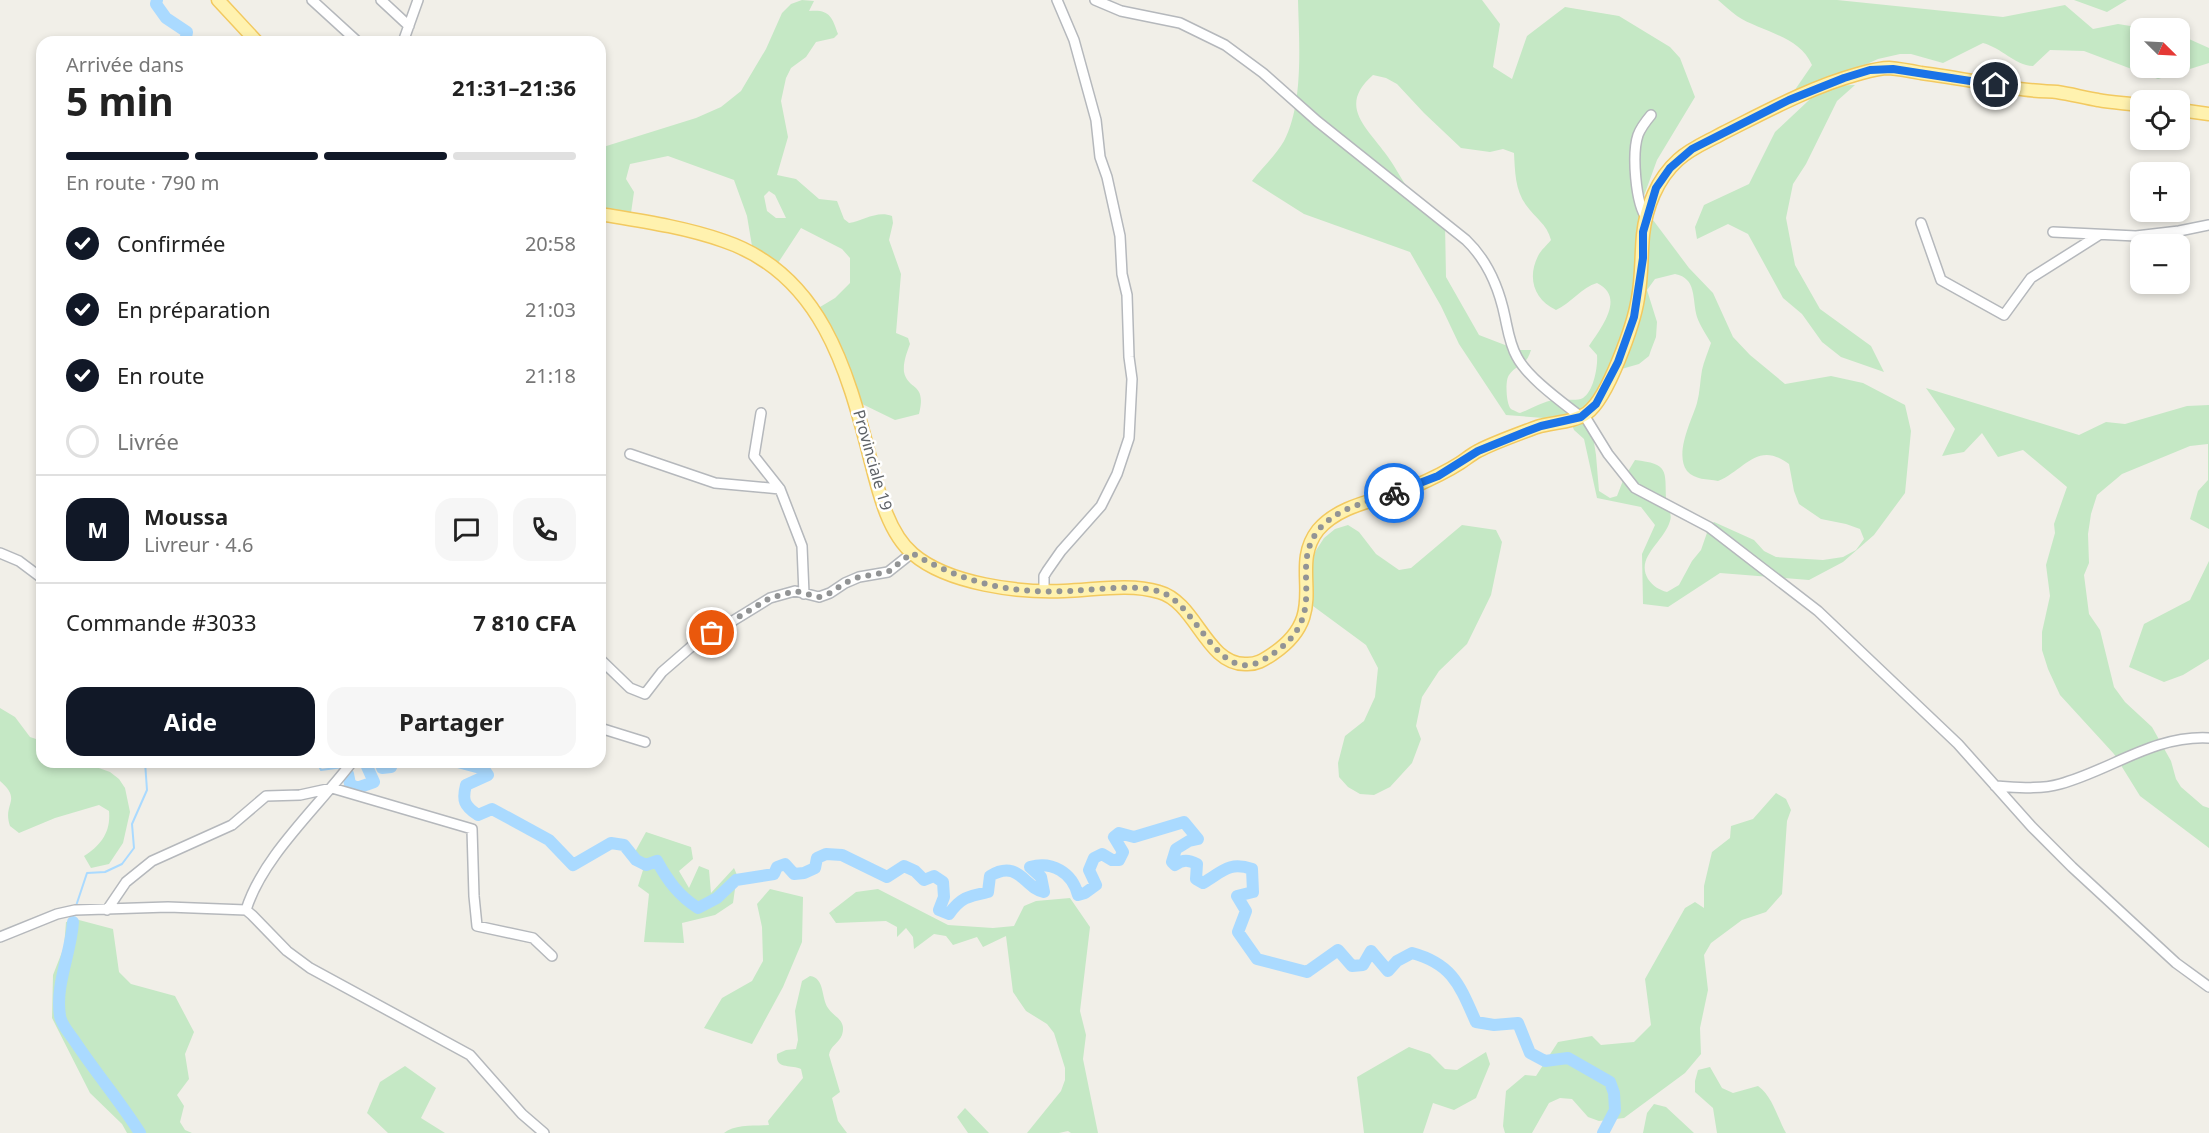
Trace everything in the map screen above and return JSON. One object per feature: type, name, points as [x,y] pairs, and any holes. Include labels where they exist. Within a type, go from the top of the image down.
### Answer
[{"type":"main road","points":[[218,0],[251,36]]},
{"type":"main road","points":[[1583,416],[1601,397],[1618,362],[1634,317],[1643,258],[1643,232],[1656,188],[1670,168],[1692,149],[1789,100],[1870,70],[1893,69],[2020,89],[2062,92],[2102,101],[2130,104]]},
{"type":"main road","points":[[2190,111],[2209,114]]},
{"type":"main road","name":"Provinciale 19","points":[[606,215],[676,227],[723,240],[776,267],[788,279],[824,324],[840,359],[859,411],[886,509],[893,526],[912,553],[939,569],[985,585],[1044,591],[1106,588],[1156,591],[1166,594],[1181,605],[1219,653],[1236,663],[1249,665],[1258,663],[1283,647],[1294,635],[1303,621],[1306,609],[1308,549],[1321,527],[1333,516],[1412,487],[1454,467],[1478,451],[1525,432],[1583,416]]},
{"type":"street","points":[[312,0],[351,36]]},
{"type":"street","points":[[381,0],[409,26]]},
{"type":"street","points":[[406,36],[418,0]]},
{"type":"street","points":[[1044,591],[1044,576],[1047,571],[1061,551],[1101,506],[1117,474],[1129,438],[1132,379],[1128,344],[1127,295],[1122,273],[1120,236],[1107,177],[1100,158],[1096,120],[1074,40],[1057,0]]},
{"type":"street","points":[[1095,0],[1121,11],[1180,23],[1225,45],[1263,73],[1325,128],[1466,240],[1477,250],[1492,276],[1512,346],[1521,364],[1583,416],[1608,454],[1635,488],[1709,527],[1818,611],[1958,744],[2048,843],[2176,963],[2209,987]]},
{"type":"street","points":[[1647,219],[1643,213],[1638,193],[1636,144],[1639,133],[1651,115]]},
{"type":"street","points":[[1922,223],[1941,280],[2004,315],[2031,278],[2099,235]]},
{"type":"street","points":[[2053,232],[2136,236],[2209,225]]},
{"type":"street","points":[[761,412],[754,456],[780,489],[802,546],[804,594]]},
{"type":"street","points":[[630,454],[715,483],[780,489]]},
{"type":"street","points":[[0,553],[19,561],[36,574]]},
{"type":"street","points":[[606,665],[630,688],[645,694],[662,672],[685,651],[770,598],[795,591],[819,597],[859,577],[888,572],[912,553]]},
{"type":"street","points":[[606,730],[645,742]]},
{"type":"street","points":[[1995,786],[2033,788],[2060,784],[2122,760],[2142,749],[2181,738],[2209,738]]},
{"type":"street","points":[[246,910],[257,883],[274,857],[347,768]]},
{"type":"street","points":[[106,910],[126,882],[152,861],[232,825],[266,796],[300,795],[332,788],[472,829],[477,926],[533,938],[552,956]]},
{"type":"street","points":[[0,937],[57,914],[75,910],[168,907],[246,910],[287,951],[309,968],[470,1054],[522,1114],[544,1133]]},
{"type":"green space","points":[[802,0],[814,1],[809,11],[821,11],[829,15],[838,34],[834,38],[816,42],[806,57],[791,68],[786,78],[781,101],[788,137],[777,175],[796,179],[819,199],[837,201],[844,219],[849,223],[881,214],[892,216],[893,223],[889,240],[901,274],[896,333],[908,338],[910,344],[904,372],[921,397],[919,414],[895,420],[856,401],[815,310],[835,298],[850,283],[850,258],[842,249],[801,228],[776,266],[753,252],[747,216],[734,180],[668,156],[630,164],[626,179],[634,192],[630,220],[606,215],[606,146],[696,118],[721,107],[741,91],[766,49],[782,13],[791,4]],"holes":[[[769,191],[775,195],[786,218],[776,218],[767,211],[764,196]]]},
{"type":"green space","points":[[1298,0],[1482,0],[1500,24],[1493,67],[1512,79],[1527,36],[1565,7],[1619,16],[1670,47],[1680,58],[1695,97],[1657,160],[1641,204],[1689,268],[1713,293],[1733,337],[1750,355],[1785,384],[1831,376],[1863,383],[1905,405],[1911,431],[1905,493],[1874,535],[1843,562],[1809,580],[1720,573],[1668,607],[1643,604],[1642,554],[1655,525],[1641,507],[1597,498],[1584,439],[1574,430],[1570,420],[1506,415],[1459,344],[1441,306],[1410,252],[1304,214],[1252,181],[1284,141],[1295,109],[1299,72]],"holes":[[[1373,75],[1397,84],[1461,148],[1490,152],[1503,149],[1514,153],[1516,180],[1522,199],[1544,225],[1551,240],[1538,256],[1533,272],[1535,288],[1548,306],[1556,310],[1581,291],[1597,283],[1610,296],[1608,313],[1589,346],[1597,355],[1597,365],[1593,384],[1583,398],[1542,403],[1520,413],[1509,406],[1508,378],[1512,371],[1524,363],[1531,350],[1518,350],[1479,335],[1446,277],[1445,223],[1411,192],[1360,118],[1356,108],[1357,97],[1362,87]],[[1675,274],[1682,276],[1690,285],[1697,317],[1711,343],[1702,370],[1697,403],[1683,446],[1683,464],[1687,471],[1697,478],[1718,481],[1752,459],[1768,455],[1778,457],[1789,464],[1799,504],[1821,519],[1860,529],[1864,539],[1856,550],[1843,557],[1823,560],[1776,557],[1764,551],[1754,540],[1714,522],[1709,527],[1701,550],[1679,585],[1667,592],[1656,587],[1648,579],[1645,564],[1667,529],[1671,518],[1666,502],[1665,475],[1659,466],[1635,460],[1617,496],[1610,498],[1599,491],[1592,430],[1593,417],[1602,388],[1618,370],[1639,364],[1649,356],[1656,337],[1657,322],[1647,290],[1655,279]]]},
{"type":"green space","points":[[1718,0],[1837,0],[2003,17],[2065,5],[2093,29],[2118,24],[2130,26],[2130,68],[2084,51],[2050,50],[2033,66],[2026,65],[1983,43],[1943,63],[1911,54],[1878,59],[1842,72],[1790,97],[1812,65],[1806,55],[1779,35],[1737,16]]},
{"type":"green space","points":[[2074,0],[2127,0],[2107,12]]},
{"type":"green space","points":[[2190,39],[2209,48],[2209,63],[2190,69]]},
{"type":"green space","points":[[1855,85],[1837,101],[1806,164],[1793,184],[1786,218],[1795,265],[1820,309],[1871,346],[1884,372],[1841,357],[1822,342],[1802,314],[1783,298],[1748,234],[1728,224],[1697,239],[1695,227],[1704,205],[1749,184],[1775,132],[1824,86]]},
{"type":"green space","points":[[1926,388],[2079,435],[2106,422],[2125,424],[2187,406],[2209,405],[2209,529],[2190,519],[2198,491],[2208,480],[2208,444],[2190,446],[2122,474],[2097,495],[2088,534],[2089,563],[2084,575],[2089,614],[2100,630],[2114,687],[2125,702],[2152,727],[2171,761],[2181,787],[2203,806],[2209,808],[2209,848],[2140,796],[2114,754],[2060,695],[2048,669],[2042,650],[2042,632],[2050,596],[2046,565],[2055,533],[2054,524],[2067,487],[2023,450],[1998,457],[1982,433],[1964,452],[1942,456],[1955,429]]},
{"type":"green space","points":[[1348,525],[1359,532],[1376,554],[1399,570],[1411,568],[1462,525],[1496,530],[1502,542],[1491,595],[1467,644],[1439,671],[1422,697],[1416,726],[1421,739],[1412,763],[1390,787],[1374,795],[1360,794],[1348,787],[1339,777],[1338,763],[1345,736],[1364,721],[1375,697],[1378,668],[1366,645],[1313,606],[1307,582],[1306,566],[1324,538],[1335,529]]},
{"type":"green space","points":[[2209,561],[2209,659],[2183,675],[2164,682],[2129,667],[2144,624],[2190,600]]},
{"type":"green space","points":[[0,708],[15,717],[30,737],[36,739],[36,768],[99,768],[110,772],[119,779],[125,788],[130,812],[123,843],[109,864],[91,868],[84,856],[104,837],[109,819],[109,811],[99,805],[55,818],[19,833],[10,826],[8,812],[10,793],[0,781]]},
{"type":"green space","points":[[1776,793],[1786,799],[1791,810],[1787,821],[1782,894],[1766,912],[1742,920],[1711,943],[1704,955],[1708,990],[1700,1028],[1701,1054],[1685,1073],[1624,1118],[1599,1121],[1588,1117],[1572,1099],[1560,1098],[1549,1103],[1532,1133],[1505,1133],[1503,1126],[1506,1091],[1525,1075],[1536,1076],[1558,1042],[1592,1036],[1601,1045],[1634,1042],[1651,1025],[1645,979],[1685,908],[1695,902],[1704,908],[1704,886],[1712,852],[1730,838],[1731,826],[1753,819]]},
{"type":"green space","points":[[646,832],[691,847],[693,859],[679,871],[689,888],[699,866],[709,870],[711,893],[734,868],[737,875],[733,903],[715,915],[682,923],[684,943],[644,942],[649,894],[638,886],[643,870],[630,861]]},
{"type":"green space","points":[[770,889],[803,897],[802,942],[783,987],[752,1044],[704,1028],[722,998],[752,981],[763,961],[762,927],[757,904]]},
{"type":"green space","points":[[878,889],[948,925],[993,928],[1014,926],[1024,906],[1036,901],[1070,898],[1090,927],[1080,1011],[1086,1035],[1083,1059],[1098,1133],[1068,1131],[1027,1133],[1061,1091],[1065,1080],[1065,1068],[1054,1033],[1047,1024],[1026,1011],[1013,992],[1006,936],[983,947],[977,937],[953,945],[946,936],[934,934],[914,949],[913,937],[906,928],[897,937],[897,927],[886,921],[836,923],[829,913],[856,892]]},
{"type":"green space","points":[[79,920],[113,929],[119,972],[131,984],[175,996],[194,1032],[185,1054],[189,1079],[177,1095],[184,1106],[180,1122],[185,1130],[192,1133],[127,1133],[122,1124],[90,1093],[52,1018],[53,975],[64,947],[66,922]]},
{"type":"green space","points":[[810,976],[818,980],[828,1008],[843,1025],[842,1035],[829,1055],[840,1092],[832,1098],[838,1121],[847,1133],[724,1133],[739,1127],[769,1125],[768,1121],[803,1078],[801,1069],[781,1064],[777,1059],[777,1054],[796,1049],[798,1040],[795,1011],[802,981]]},
{"type":"green space","points":[[1409,1047],[1430,1054],[1445,1069],[1457,1070],[1486,1052],[1490,1064],[1476,1098],[1454,1110],[1433,1103],[1423,1133],[1364,1133],[1357,1077]]},
{"type":"green space","points":[[405,1066],[436,1088],[421,1118],[445,1133],[388,1133],[367,1113],[380,1082]]},
{"type":"green space","points":[[1710,1067],[1722,1088],[1733,1093],[1758,1086],[1771,1101],[1786,1133],[1717,1133],[1713,1108],[1695,1092],[1698,1070]]},
{"type":"green space","points":[[1654,1104],[1666,1107],[1694,1133],[1643,1133],[1647,1113]]},
{"type":"green space","points":[[965,1108],[989,1133],[968,1133],[957,1117]]},
{"type":"waterway","points":[[157,0],[156,4],[166,18],[187,32],[186,36]]},
{"type":"waterway","points":[[76,906],[87,873],[105,872],[122,864],[134,848],[132,824],[147,790],[145,768]]},
{"type":"waterway","points":[[320,768],[321,770],[336,768]]},
{"type":"waterway","points":[[348,774],[350,784],[357,788],[374,782],[368,768]]},
{"type":"waterway","points":[[480,768],[488,775],[466,785],[464,795],[465,802],[478,815],[492,809],[549,840],[573,865],[611,843],[624,845],[636,860],[646,865],[657,861],[674,888],[698,908],[717,898],[736,880],[774,874],[777,867],[785,864],[794,874],[804,873],[815,868],[817,858],[826,854],[842,855],[887,877],[904,866],[915,871],[924,880],[934,876],[943,882],[944,897],[939,910],[949,914],[966,898],[988,892],[990,876],[1000,871],[1015,872],[1037,890],[1044,892],[1041,877],[1030,867],[1053,867],[1066,874],[1078,895],[1096,885],[1089,870],[1094,858],[1102,854],[1112,860],[1119,860],[1123,852],[1114,837],[1119,833],[1134,837],[1184,822],[1198,839],[1189,841],[1176,849],[1172,862],[1175,865],[1186,861],[1197,864],[1196,879],[1203,883],[1231,867],[1252,869],[1253,892],[1237,896],[1246,911],[1238,932],[1257,959],[1307,972],[1338,950],[1352,966],[1363,965],[1371,951],[1388,971],[1397,961],[1412,953],[1437,963],[1460,987],[1476,1022],[1494,1025],[1518,1023],[1530,1053],[1545,1061],[1568,1058],[1610,1082],[1614,1093],[1615,1110],[1603,1133]]},
{"type":"waterway","points":[[73,922],[61,981],[59,1004],[61,1019],[140,1133]]},
{"type":"way so far","points":[[712,633],[770,598],[795,591],[819,597],[859,577],[888,572],[912,553],[939,569],[985,585],[1044,591],[1106,588],[1156,591],[1166,594],[1181,605],[1219,653],[1231,661],[1249,665],[1262,661],[1283,647],[1303,621],[1306,609],[1308,549],[1321,527],[1333,516],[1394,493]]},
{"type":"route","points":[[1394,493],[1438,476],[1478,451],[1541,426],[1581,417],[1596,404],[1618,362],[1634,317],[1643,258],[1643,232],[1656,188],[1670,168],[1692,149],[1789,100],[1870,70],[1885,68],[1996,85]]}]
